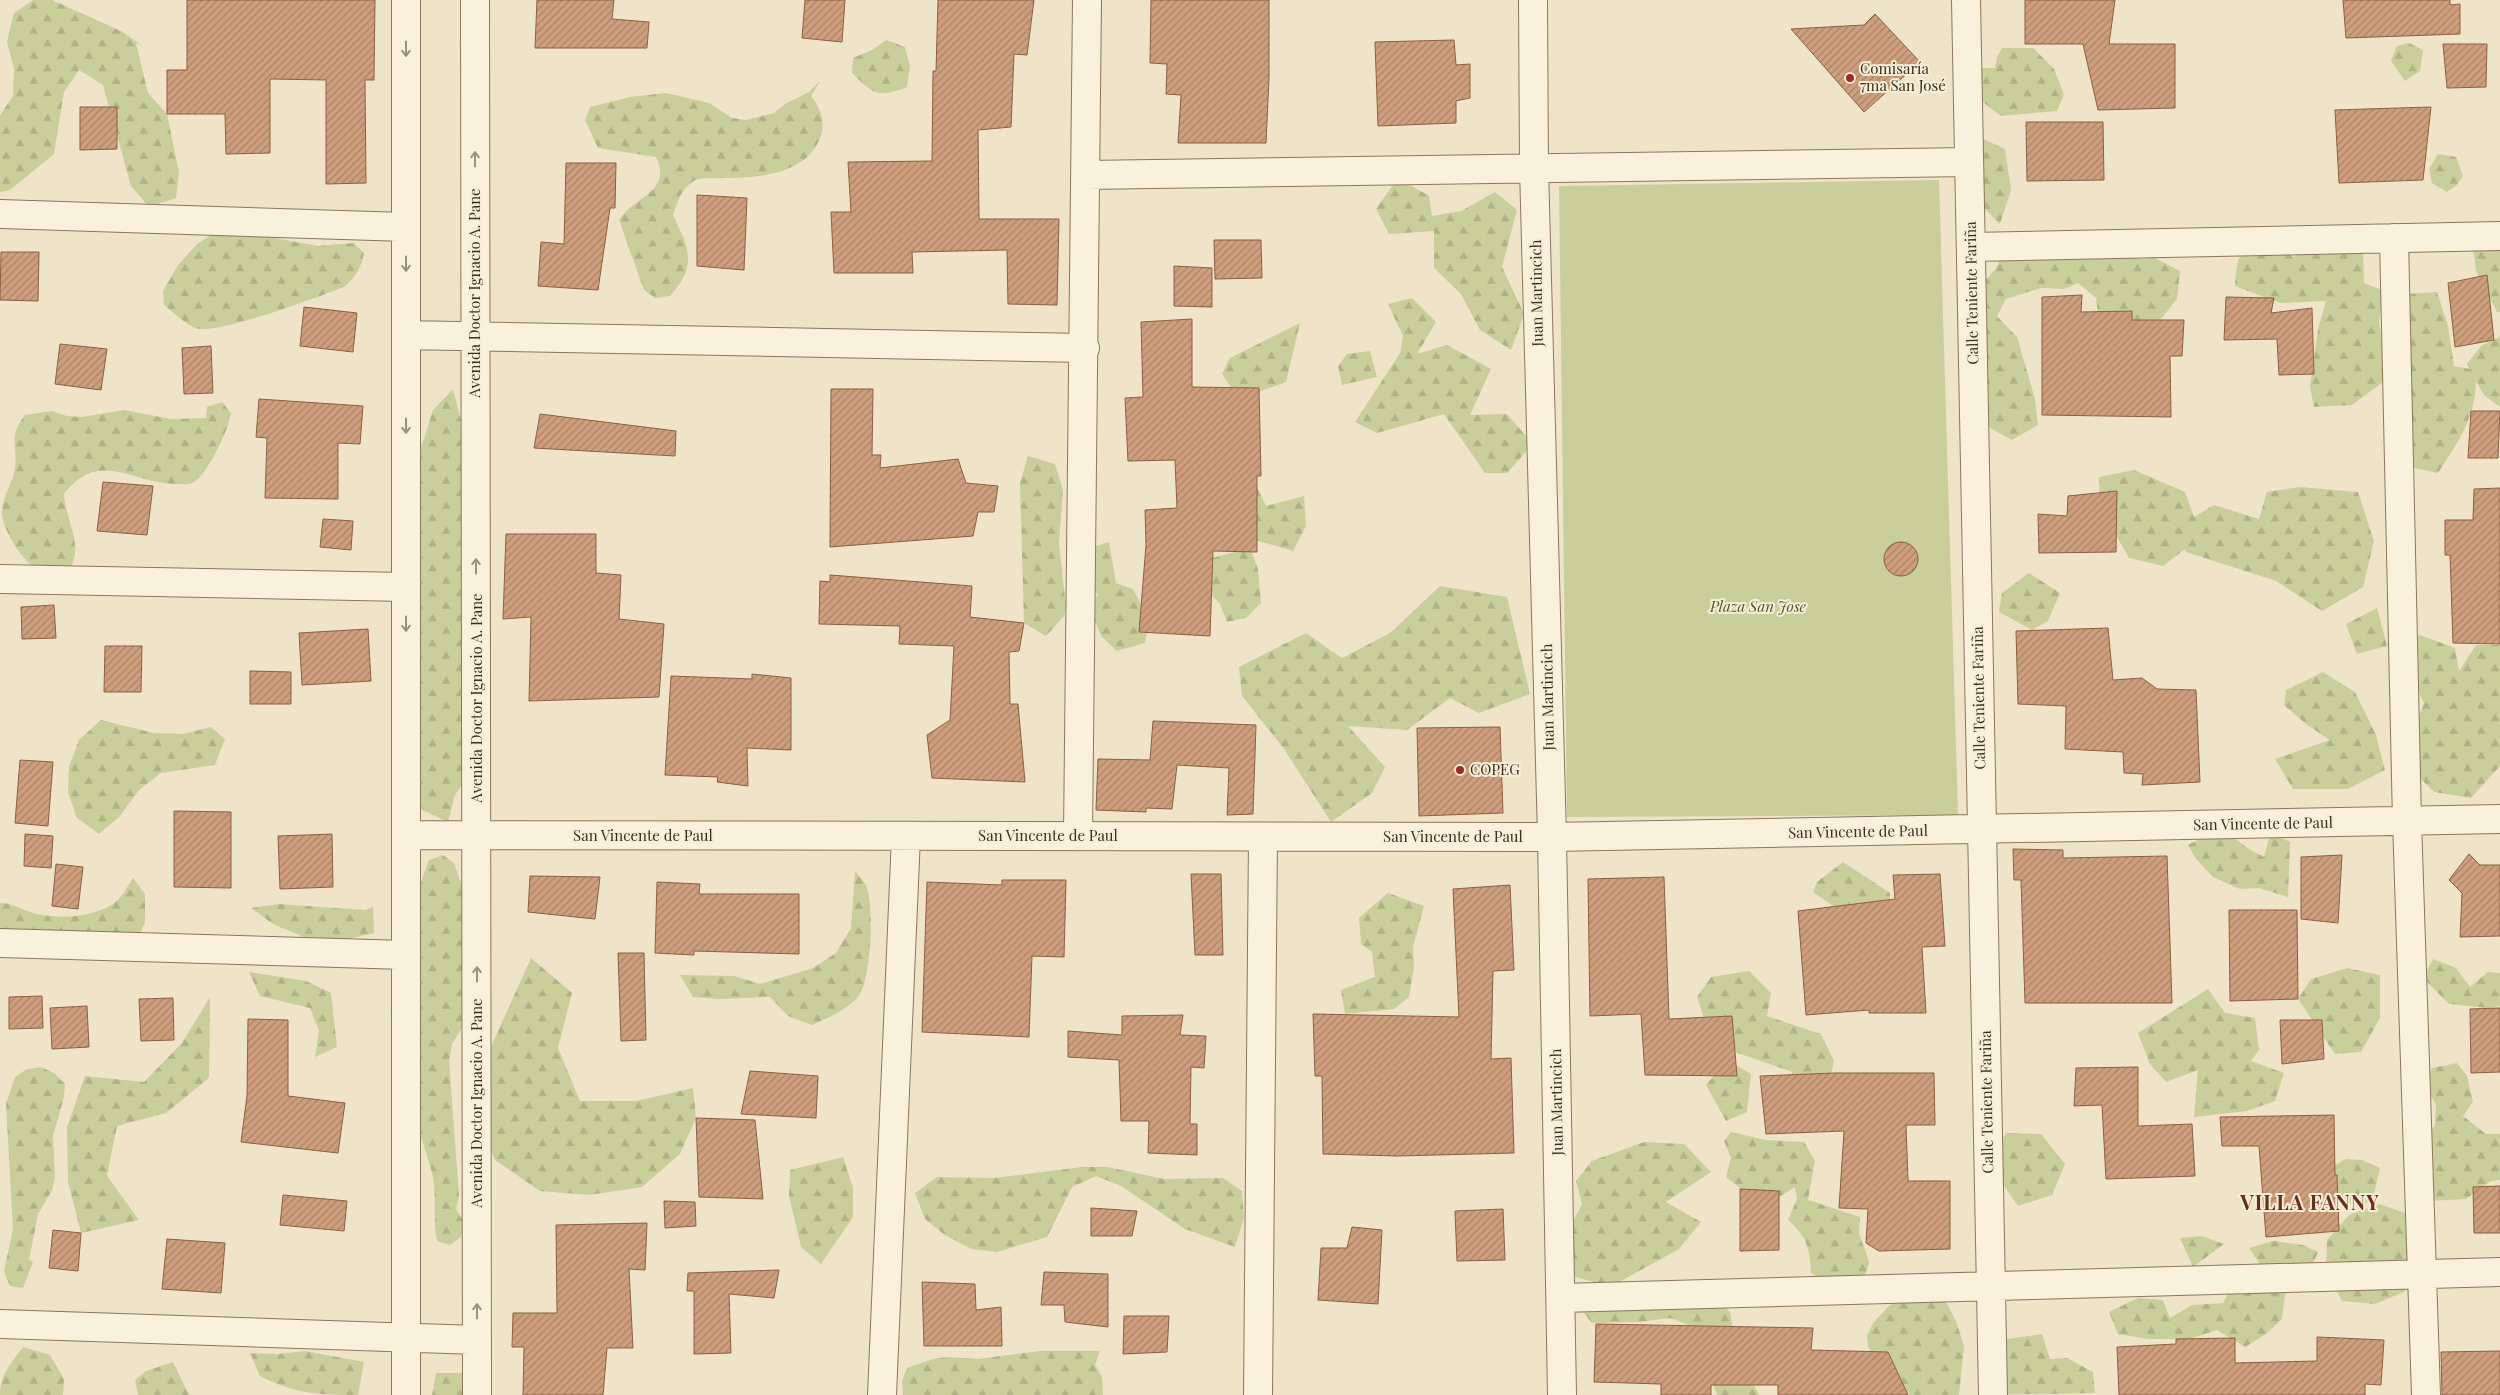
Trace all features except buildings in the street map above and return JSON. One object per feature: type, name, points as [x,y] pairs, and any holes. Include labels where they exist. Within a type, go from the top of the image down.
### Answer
[{"type":"street","points":[[406,0],[406,1395]]},
{"type":"street","name":"Avenida Doctor Ignacio A. Pane","points":[[475,0],[478,1395]]},
{"type":"street","points":[[1078,836],[1085,348],[1087,0]]},
{"type":"street","name":"Juan Martincich","points":[[1533,0],[1534,168],[1552,837],[1562,1395]]},
{"type":"street","name":"Calle Teniente Fariña","points":[[1966,0],[1992,1395]]},
{"type":"street","points":[[1086,175],[1969,162]]},
{"type":"street","points":[[0,214],[406,227]]},
{"type":"street","points":[[1971,248],[2500,236]]},
{"type":"street","points":[[2394,238],[2407,821],[2426,1395]]},
{"type":"street","points":[[406,335],[1085,348]]},
{"type":"street","points":[[0,578],[406,587]]},
{"type":"street","name":"San Vincente de Paul","points":[[406,835],[1552,837],[2500,819]]},
{"type":"street","points":[[882,1395],[906,836]]},
{"type":"street","points":[[1258,1395],[1262,837]]},
{"type":"street","points":[[0,943],[406,955]]},
{"type":"street","points":[[1561,1298],[2500,1272]]},
{"type":"street","points":[[0,1324],[477,1340]]},
{"type":"green space","points":[[33,0],[52,0],[121,31],[143,46],[136,43],[148,93],[167,114],[179,172],[176,198],[149,207],[131,186],[103,85],[79,70],[64,92],[54,154],[10,190],[0,192],[0,115],[13,96],[14,69],[7,42],[14,13]]},
{"type":"green space","points":[[886,40],[905,47],[910,66],[907,87],[889,93],[882,93],[871,90],[852,73],[853,58],[872,50]]},
{"type":"green space","points":[[2409,43],[2423,50],[2420,71],[2405,81],[2391,61],[2397,46]]},
{"type":"green space","points":[[2002,48],[2033,48],[2054,69],[2064,94],[2057,111],[2001,116],[1984,103],[1971,81],[1981,68],[1995,68],[1997,57]]},
{"type":"green space","points":[[821,80],[811,96],[820,111],[823,127],[813,151],[803,160],[778,172],[748,177],[700,179],[686,187],[680,196],[673,215],[683,238],[688,257],[685,275],[670,296],[655,298],[644,290],[619,220],[656,186],[660,169],[656,157],[598,148],[585,120],[590,107],[630,97],[666,93],[709,103],[732,118],[746,120],[774,113],[785,104],[809,92]]},
{"type":"green space","points":[[1981,138],[2005,149],[2011,190],[2000,224],[1978,202]]},
{"type":"green space","points":[[2438,154],[2456,157],[2463,176],[2457,185],[2447,192],[2432,183],[2429,169]]},
{"type":"green space","points":[[1398,178],[1429,196],[1432,216],[1461,211],[1495,192],[1517,210],[1502,267],[1524,314],[1511,350],[1480,330],[1461,294],[1434,268],[1434,231],[1389,234],[1376,209]]},
{"type":"green space","name":"Plaza San Jose","points":[[1939,180],[1958,815],[1567,817],[1559,186]]},
{"type":"green space","points":[[2500,228],[2500,312],[2497,312],[2476,271],[2473,246]]},
{"type":"green space","points":[[241,232],[318,246],[354,243],[364,253],[357,272],[344,287],[245,321],[206,329],[195,328],[164,305],[163,291],[178,265],[197,244],[211,235]]},
{"type":"green space","points":[[2326,238],[2363,244],[2364,283],[2384,291],[2379,321],[2383,352],[2383,382],[2352,405],[2314,407],[2310,387],[2318,329],[2326,301],[2280,303],[2235,286],[2237,265],[2243,253],[2248,249],[2275,240],[2293,257]]},
{"type":"green space","points":[[2004,245],[2115,247],[2139,259],[2155,258],[2180,271],[2177,299],[2143,341],[2099,321],[2096,298],[2078,283],[2064,289],[2041,288],[2006,299],[1997,316],[2017,337],[2035,399],[2038,425],[2012,440],[1990,428],[1978,397],[1987,368],[1986,330],[1979,287],[1996,269]]},
{"type":"green space","points":[[2437,292],[2448,326],[2454,366],[2470,369],[2467,364],[2481,346],[2500,337],[2500,407],[2484,395],[2476,381],[2475,395],[2469,419],[2459,440],[2438,473],[2410,467],[2406,294]]},
{"type":"green space","points":[[1412,298],[1436,322],[1417,354],[1447,345],[1491,369],[1470,415],[1507,414],[1533,444],[1507,473],[1485,473],[1444,414],[1377,433],[1355,422],[1400,353],[1403,336],[1388,304]]},
{"type":"green space","points":[[1300,323],[1286,382],[1239,399],[1222,374],[1230,358]]},
{"type":"green space","points":[[1370,351],[1377,377],[1342,385],[1338,366],[1347,354]]},
{"type":"green space","points":[[453,389],[467,445],[463,783],[455,795],[448,822],[422,810],[407,753],[412,466],[424,439],[433,410]]},
{"type":"green space","points":[[222,402],[231,413],[228,424],[214,456],[196,481],[189,484],[160,483],[117,472],[103,471],[90,473],[77,480],[64,494],[75,545],[72,564],[66,575],[39,570],[20,553],[5,525],[2,510],[14,473],[16,431],[25,415],[52,411],[67,416],[82,417],[124,410],[171,419],[206,418],[207,407]]},
{"type":"green space","points":[[1028,456],[1055,464],[1063,490],[1059,544],[1066,606],[1064,616],[1046,636],[1024,623],[1020,483]]},
{"type":"green space","points":[[2134,470],[2185,492],[2194,517],[2214,505],[2259,519],[2267,492],[2300,487],[2358,492],[2374,541],[2363,587],[2322,611],[2276,581],[2186,552],[2185,549],[2163,566],[2129,558],[2100,507],[2099,477]]},
{"type":"green space","points":[[1252,477],[1266,506],[1304,496],[1306,526],[1293,551],[1255,540]]},
{"type":"green space","points":[[1109,542],[1116,583],[1133,589],[1149,619],[1145,643],[1117,651],[1102,637],[1090,611],[1098,594],[1075,582],[1074,553]]},
{"type":"green space","points":[[1250,548],[1258,569],[1261,603],[1246,618],[1227,622],[1220,604],[1200,583],[1204,560]]},
{"type":"green space","points":[[2029,573],[2060,593],[2048,621],[2032,630],[1999,612],[2002,593]]},
{"type":"green space","points":[[1440,586],[1507,597],[1530,694],[1479,713],[1450,698],[1407,730],[1348,726],[1385,767],[1372,793],[1331,822],[1284,749],[1242,696],[1239,667],[1306,633],[1342,658],[1390,633]]},
{"type":"green space","points":[[2377,608],[2387,646],[2357,654],[2346,624]]},
{"type":"green space","points":[[2420,635],[2455,648],[2459,671],[2476,645],[2500,645],[2500,766],[2471,798],[2434,792],[2413,771],[2415,726],[2424,703],[2415,685],[2411,641]]},
{"type":"green space","points":[[2323,672],[2355,692],[2376,735],[2385,770],[2348,789],[2293,789],[2275,759],[2330,740],[2307,725],[2284,705],[2286,690]]},
{"type":"green space","points":[[101,720],[154,733],[183,734],[211,727],[225,739],[215,765],[161,773],[139,790],[120,816],[99,834],[77,818],[68,792],[69,767],[79,740]]},
{"type":"green space","points":[[2221,828],[2249,849],[2264,857],[2271,832],[2290,842],[2288,897],[2259,888],[2240,889],[2213,877],[2196,859],[2188,845]]},
{"type":"green space","points":[[443,855],[454,863],[468,904],[467,1020],[452,1044],[449,1061],[459,1195],[456,1209],[465,1224],[461,1237],[450,1245],[437,1241],[433,1178],[401,1075],[391,1018],[394,988],[420,887],[429,860]]},
{"type":"green space","points":[[1843,862],[1890,893],[1889,928],[1833,906],[1813,892],[1817,882]]},
{"type":"green space","points":[[855,871],[865,884],[869,895],[871,925],[866,976],[858,997],[848,1006],[812,1025],[788,1016],[770,997],[719,999],[693,997],[680,975],[734,976],[760,984],[813,968],[836,953],[851,928]]},
{"type":"green space","points":[[133,878],[145,894],[145,922],[134,947],[0,936],[0,903],[10,904],[32,913],[47,916],[68,917],[90,914],[110,906],[118,900]]},
{"type":"green space","points":[[1388,893],[1424,906],[1413,947],[1414,967],[1409,997],[1394,1009],[1345,1014],[1341,990],[1375,977],[1372,952],[1361,944],[1359,918]]},
{"type":"green space","points":[[279,904],[365,910],[373,907],[374,933],[323,945],[273,924],[251,908]]},
{"type":"green space","points":[[531,958],[572,993],[558,1048],[580,1101],[636,1101],[693,1088],[696,1118],[680,1154],[642,1187],[589,1195],[540,1191],[495,1160],[473,1112],[486,1058]]},
{"type":"green space","points":[[2433,959],[2456,968],[2470,987],[2488,972],[2500,973],[2500,1006],[2488,1008],[2449,1004],[2423,978]]},
{"type":"green space","points":[[2347,968],[2380,975],[2380,1018],[2361,1052],[2335,1054],[2298,999],[2311,979]]},
{"type":"green space","points":[[1749,971],[1771,993],[1767,1016],[1821,1034],[1834,1061],[1825,1099],[1788,1093],[1792,1072],[1735,1052],[1733,1029],[1707,1027],[1697,997],[1711,977]]},
{"type":"green space","points":[[249,972],[306,981],[331,993],[337,1047],[315,1057],[319,1031],[310,1008],[260,996]]},
{"type":"green space","points":[[2208,989],[2225,1013],[2255,1018],[2259,1050],[2251,1061],[2284,1073],[2275,1101],[2247,1111],[2194,1117],[2198,1070],[2166,1082],[2150,1064],[2138,1033]]},
{"type":"green space","points":[[210,997],[209,1078],[166,1113],[117,1126],[107,1176],[139,1220],[81,1233],[68,1182],[67,1127],[85,1076],[144,1082],[182,1043]]},
{"type":"green space","points":[[1727,1060],[1751,1074],[1747,1112],[1726,1121],[1706,1085]]},
{"type":"green space","points":[[2457,1063],[2467,1076],[2473,1102],[2463,1116],[2486,1134],[2500,1134],[2500,1180],[2491,1181],[2466,1199],[2429,1201],[2423,1136],[2435,1126],[2436,1104],[2425,1087],[2432,1068]]},
{"type":"green space","points":[[41,1067],[54,1073],[65,1084],[64,1097],[53,1136],[55,1177],[52,1190],[38,1214],[29,1260],[33,1262],[23,1288],[10,1286],[4,1271],[13,1229],[6,1104],[15,1077],[27,1069]]},
{"type":"green space","points":[[1731,1132],[1766,1140],[1804,1142],[1815,1161],[1808,1200],[1860,1217],[1859,1233],[1869,1262],[1864,1281],[1829,1284],[1811,1273],[1810,1257],[1806,1244],[1799,1232],[1788,1220],[1797,1199],[1795,1187],[1771,1202],[1750,1196],[1726,1177],[1731,1158],[1724,1141]]},
{"type":"green space","points":[[2006,1133],[2041,1134],[2065,1164],[2052,1195],[2018,1206],[1988,1163]]},
{"type":"green space","points":[[1644,1142],[1684,1144],[1711,1172],[1666,1202],[1701,1222],[1679,1249],[1610,1287],[1573,1276],[1567,1233],[1582,1204],[1576,1181],[1592,1161]]},
{"type":"green space","points":[[843,1157],[853,1188],[853,1217],[821,1264],[801,1247],[789,1196],[790,1170]]},
{"type":"green space","points":[[2346,1159],[2362,1160],[2380,1168],[2373,1198],[2362,1206],[2338,1201],[2326,1191],[2330,1168]]},
{"type":"green space","points":[[1082,1167],[1108,1167],[1164,1179],[1223,1178],[1242,1191],[1244,1218],[1235,1247],[1185,1229],[1121,1186],[1096,1176],[1072,1187],[1047,1237],[997,1252],[972,1249],[946,1236],[925,1219],[915,1193],[937,1177],[995,1178]]},
{"type":"green space","points":[[2380,1204],[2408,1214],[2422,1267],[2404,1292],[2375,1304],[2342,1301],[2326,1269],[2327,1240],[2349,1215]]},
{"type":"green space","points":[[2201,1236],[2224,1244],[2193,1267],[2180,1238]]},
{"type":"green space","points":[[2273,1241],[2303,1245],[2318,1252],[2310,1271],[2264,1270],[2249,1248]]},
{"type":"green space","points":[[2230,1290],[2285,1293],[2282,1319],[2266,1334],[2245,1347],[2217,1330],[2190,1339],[2148,1339],[2118,1334],[2109,1312],[2138,1298],[2163,1300],[2170,1318],[2192,1305],[2223,1303]]},
{"type":"green space","points":[[1716,1298],[1730,1312],[1737,1353],[1759,1395],[1717,1395],[1692,1326],[1670,1318],[1639,1322],[1592,1323],[1579,1307]]},
{"type":"green space","points":[[1909,1298],[1944,1298],[1956,1321],[1964,1346],[1959,1395],[1910,1395],[1906,1391],[1888,1388],[1868,1346],[1867,1336],[1873,1323],[1890,1305]]},
{"type":"green space","points":[[2042,1334],[2050,1359],[2067,1358],[2093,1372],[2095,1393],[1983,1395],[2002,1357],[2007,1339]]},
{"type":"green space","points":[[23,1347],[50,1355],[64,1379],[63,1395],[0,1395],[4,1375]]},
{"type":"green space","points":[[305,1351],[364,1362],[358,1395],[331,1395],[285,1387],[260,1376],[250,1353],[278,1354]]},
{"type":"green space","points":[[1040,1351],[1100,1351],[1095,1365],[1102,1377],[1103,1395],[903,1395],[902,1381],[907,1368],[933,1359],[948,1357],[978,1359]]},
{"type":"green space","points":[[173,1362],[189,1395],[138,1395],[135,1380],[146,1371]]},
{"type":"green space","points":[[436,1373],[464,1373],[476,1395],[432,1395]]},
{"type":"place","name":"Comisaría 7ma San José","points":[[1850,78]]},
{"type":"place","name":"COPEG","points":[[1460,770]]},
{"type":"district","name":"VILLA FANNY","points":[[2310,1203]]}]
